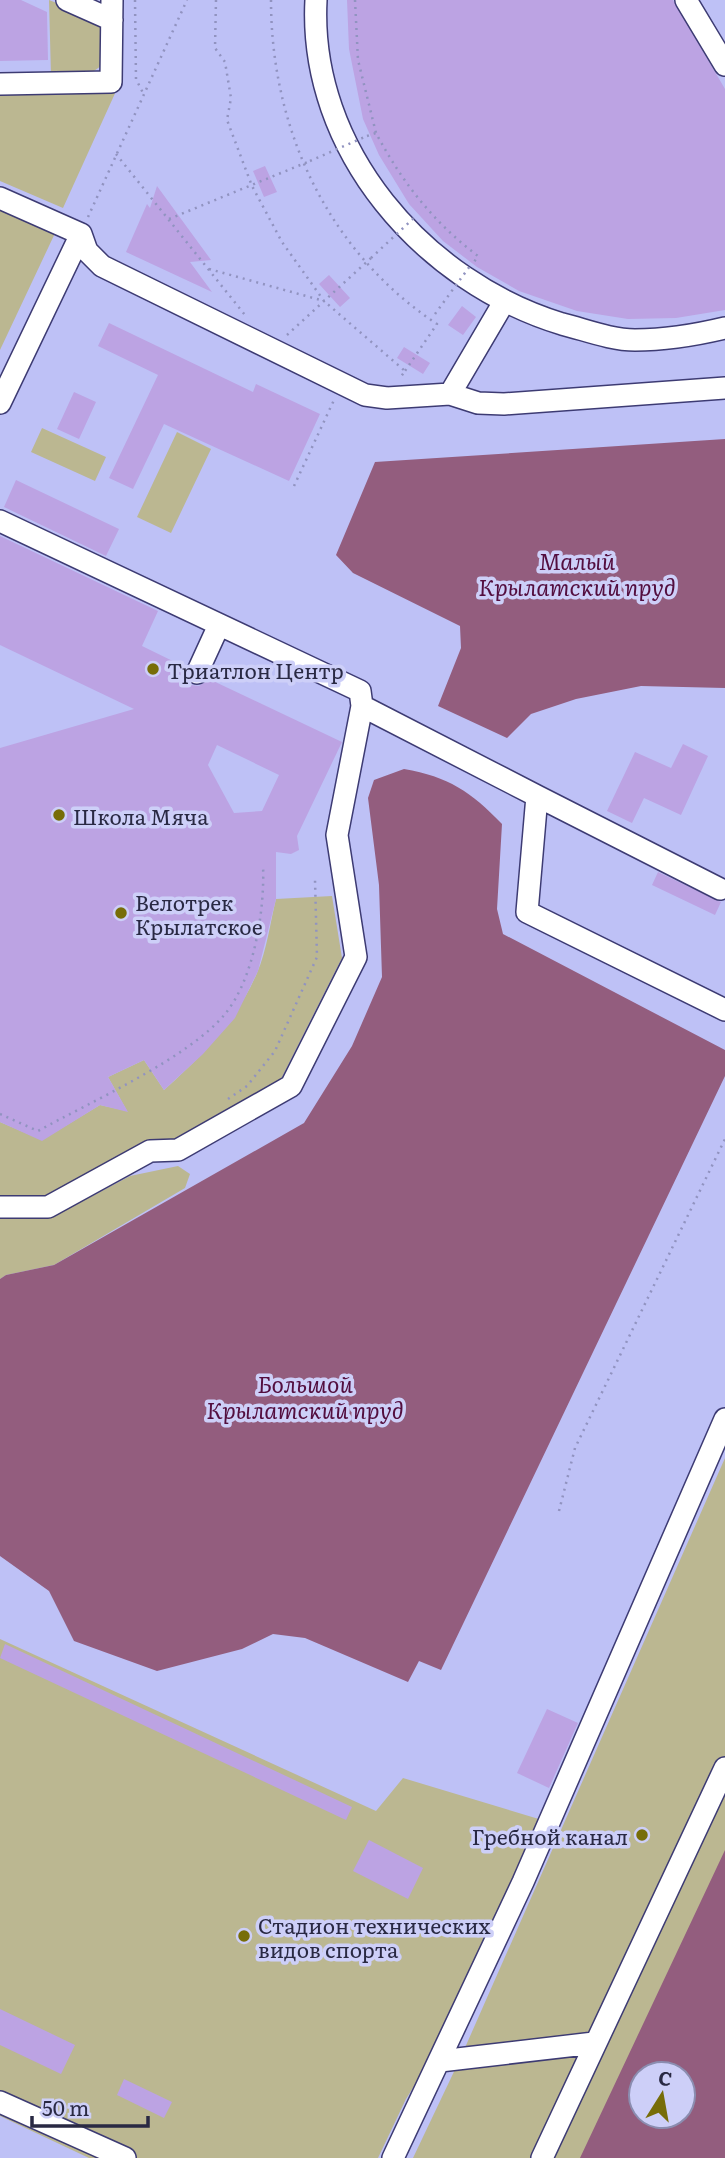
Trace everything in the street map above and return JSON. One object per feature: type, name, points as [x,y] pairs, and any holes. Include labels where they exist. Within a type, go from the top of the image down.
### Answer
[{"type":"lane","points":[[0,84],[111,82],[112,10],[67,0]]},
{"type":"lane","points":[[316,0],[314,27],[322,68],[339,125],[356,161],[390,211],[439,261],[504,302],[582,330],[634,340],[696,335],[725,328]]},
{"type":"lane","points":[[686,0],[725,65]]},
{"type":"lane","points":[[0,198],[81,234],[87,251],[102,266],[365,395],[387,398],[450,394],[478,403],[504,404],[725,388]]},
{"type":"lane","points":[[0,403],[81,234]]},
{"type":"lane","points":[[450,394],[504,302]]},
{"type":"lane","points":[[0,521],[360,691],[362,706],[337,835],[356,957],[291,1086],[178,1150],[150,1151],[48,1207],[0,1208]]},
{"type":"lane","points":[[197,673],[219,625]]},
{"type":"lane","points":[[362,706],[720,888]]},
{"type":"lane","points":[[537,796],[527,912],[725,1010]]},
{"type":"lane","points":[[393,2158],[523,1882],[725,1419]]},
{"type":"lane","points":[[542,2158],[725,1768]]},
{"type":"lane","points":[[440,2061],[594,2043]]},
{"type":"lane","points":[[0,2102],[125,2158]]},
{"type":"path","points":[[135,0],[136,79],[144,96]]},
{"type":"path","points":[[81,234],[187,0]]},
{"type":"path","points":[[216,0],[215,48],[225,62],[231,99],[227,120],[252,187],[282,242],[324,301],[405,371]]},
{"type":"path","points":[[271,0],[271,30],[278,80],[303,164],[330,217],[399,296],[438,324],[387,398]]},
{"type":"path","points":[[355,0],[358,60],[376,133],[407,186],[425,208],[447,233],[478,256]]},
{"type":"path","points":[[169,219],[252,187],[376,133]]},
{"type":"path","points":[[116,154],[248,318]]},
{"type":"path","points":[[273,348],[425,208]]},
{"type":"path","points":[[431,320],[470,266]]},
{"type":"path","points":[[206,269],[324,301]]},
{"type":"path","points":[[294,486],[341,384]]},
{"type":"path","points":[[0,1114],[38,1131],[192,1045],[226,1013],[249,968],[264,897],[262,865]]},
{"type":"path","points":[[226,1101],[247,1086],[275,1052],[317,957],[315,880]]},
{"type":"path","points":[[559,1511],[575,1448],[725,1139]]},
{"type":"shaded area","points":[[49,0],[95,18],[102,32],[101,66],[91,73],[51,76]]},
{"type":"shaded area","points":[[117,89],[63,208],[0,181],[0,92]]},
{"type":"shaded area","points":[[0,204],[57,229],[0,350]]},
{"type":"shaded area","points":[[42,428],[106,457],[95,481],[31,452]]},
{"type":"shaded area","points":[[177,432],[211,449],[171,533],[137,517]]},
{"type":"shaded area","points":[[332,896],[342,958],[280,1081],[180,1140],[147,1141],[45,1197],[0,1198],[0,1122],[42,1140],[100,1105],[127,1111],[108,1077],[144,1060],[164,1090],[205,1051],[229,1022],[249,991],[266,946],[276,899]]},
{"type":"shaded area","points":[[178,1166],[190,1174],[185,1188],[54,1265],[6,1275],[0,1279],[0,1217],[60,1213],[130,1176]]},
{"type":"shaded area","name":"Гребной канал","points":[[725,1458],[725,2158],[413,2158],[460,2059]]},
{"type":"shaded area","name":"Стадион технических видов спорта","points":[[0,1639],[376,1811],[403,1778],[542,1820],[445,2037],[406,2099],[378,2158],[89,2158],[0,2116]]},
{"type":"water","name":"Малый Крылатский пруд","points":[[725,439],[725,688],[641,686],[576,699],[531,714],[507,738],[438,706],[461,648],[460,626],[353,573],[336,555],[375,462]]},
{"type":"water","name":"Большой Крылатский пруд","points":[[404,769],[434,776],[458,787],[502,824],[497,909],[503,934],[725,1050],[725,1076],[441,1670],[419,1661],[408,1682],[305,1638],[273,1634],[242,1649],[157,1671],[74,1641],[49,1591],[0,1556],[0,1279],[6,1275],[54,1265],[304,1123],[352,1046],[382,977],[379,885],[368,798],[374,780]]},
{"type":"water","points":[[725,1850],[725,2158],[580,2158]]},
{"type":"building","points":[[0,0],[21,0],[47,12],[48,60],[0,61]]},
{"type":"building","points":[[347,0],[673,0],[725,89],[725,310],[676,318],[628,319],[577,311],[519,291],[477,267],[443,241],[409,204],[379,155],[363,119],[349,49]]},
{"type":"building","points":[[265,166],[277,192],[264,197],[253,171]]},
{"type":"building","points":[[157,186],[211,260],[190,262],[212,292],[126,252],[147,204],[150,208]]},
{"type":"building","points":[[329,275],[350,298],[340,307],[319,284]]},
{"type":"building","points":[[462,306],[476,317],[463,335],[448,325]]},
{"type":"building","points":[[109,323],[253,392],[256,384],[320,414],[289,481],[164,424],[133,489],[109,478],[158,375],[98,346]]},
{"type":"building","points":[[404,347],[430,363],[423,374],[397,358]]},
{"type":"building","points":[[74,392],[96,402],[79,439],[57,429]]},
{"type":"building","points":[[16,480],[119,529],[106,556],[4,507]]},
{"type":"building","name":"Велотрек Крылатское","points":[[0,536],[158,611],[142,646],[185,667],[184,675],[191,685],[199,686],[209,679],[342,742],[297,836],[299,850],[291,854],[276,852],[276,899],[258,971],[235,1018],[203,1054],[164,1090],[144,1060],[108,1077],[128,1112],[100,1105],[42,1141],[0,1122],[0,748],[134,709],[0,645]],"holes":[[[217,745],[279,775],[262,811],[234,813],[208,765]]]},
{"type":"building","points":[[683,744],[708,756],[681,815],[644,798],[632,823],[607,811],[635,752],[671,768]]},
{"type":"building","points":[[658,872],[721,902],[715,915],[652,885]]},
{"type":"building","points":[[5,1644],[352,1807],[346,1820],[0,1658]]},
{"type":"building","points":[[547,1709],[578,1723],[549,1788],[517,1773]]},
{"type":"building","points":[[369,1840],[423,1868],[408,1899],[353,1871]]},
{"type":"building","points":[[0,2009],[75,2045],[61,2074],[0,2045]]},
{"type":"building","points":[[124,2079],[172,2102],[164,2118],[117,2095]]},
{"type":"place","name":"Триатлон Центр","points":[[153,669]]},
{"type":"place","name":"Школа Мяча","points":[[59,815]]},
{"type":"place","name":"Велотрек Крылатское","points":[[121,913]]},
{"type":"place","name":"Гребной канал","points":[[642,1835]]},
{"type":"place","name":"Стадион технических видов спорта","points":[[244,1936]]}]
